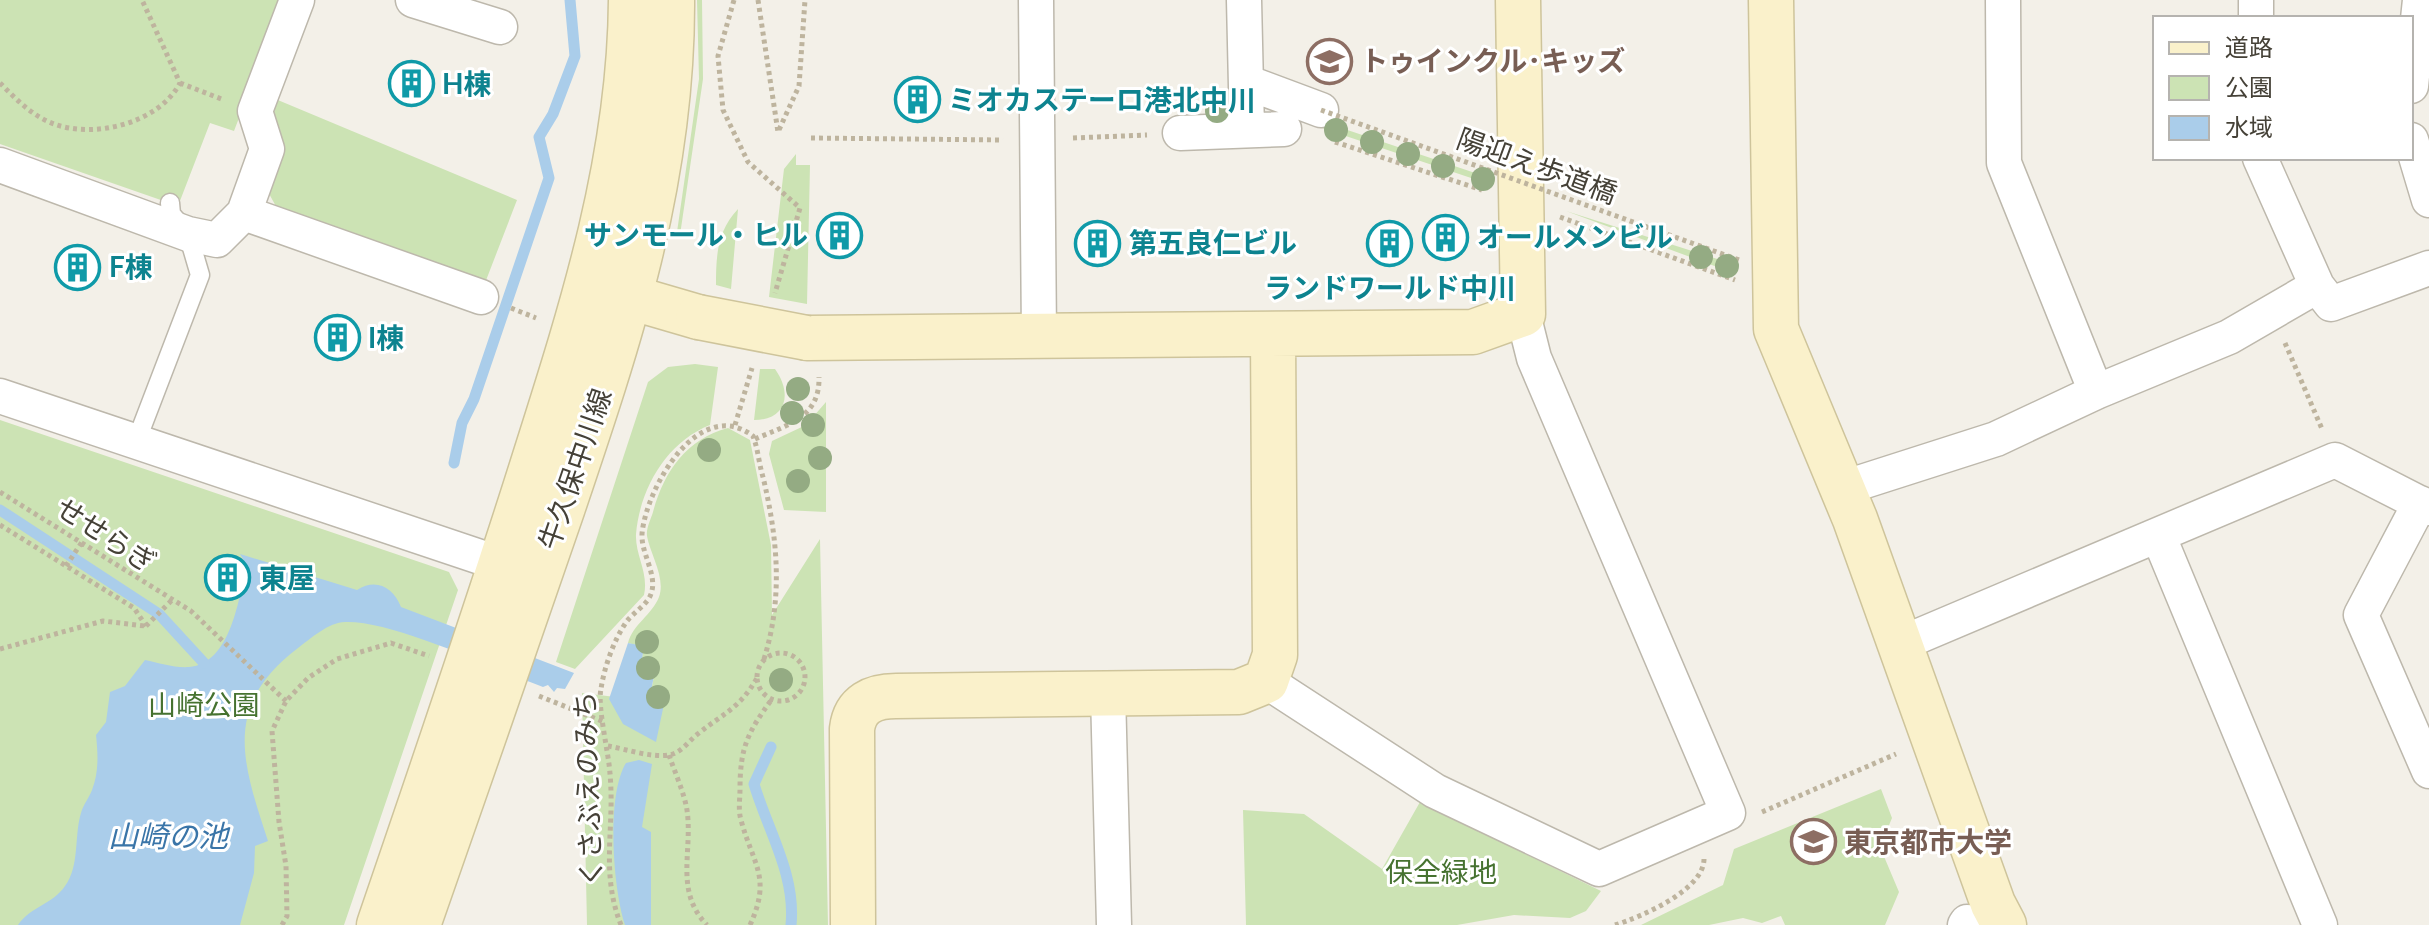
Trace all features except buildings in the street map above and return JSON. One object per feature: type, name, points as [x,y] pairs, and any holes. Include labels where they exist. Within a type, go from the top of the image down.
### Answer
[{"type":"street","points":[[0,165],[188,234],[217,240],[244,213],[267,149],[255,111],[297,0]]},
{"type":"street","points":[[413,0],[500,27]]},
{"type":"street","name":"牛久保中川線","points":[[379,925],[501,564],[589,284],[622,129],[631,0]]},
{"type":"street","name":"牛久保中川線","points":[[418,925],[631,298],[664,145],[672,0]]},
{"type":"street","points":[[1036,0],[1039,337]]},
{"type":"street","points":[[1244,0],[1247,130]]},
{"type":"street","points":[[1266,681],[1435,791],[1599,869],[1728,813],[1534,358],[1523,314],[1518,0]]},
{"type":"street","points":[[1771,0],[1776,329],[1843,488],[1993,904],[1979,924]]},
{"type":"street","points":[[2003,0],[2004,163],[2096,392]]},
{"type":"street","points":[[2413,67],[2420,0]]},
{"type":"street","points":[[1246,82],[1321,110]]},
{"type":"street","points":[[1180,133],[1284,129]]},
{"type":"street","points":[[2413,147],[2429,200]]},
{"type":"street","points":[[2261,160],[2317,286],[2331,304],[2429,268]]},
{"type":"street","points":[[244,213],[481,297]]},
{"type":"street","points":[[589,284],[698,317],[807,338],[1473,332],[1523,314]]},
{"type":"street","points":[[1843,488],[1996,439],[2096,392],[2229,337],[2317,286]]},
{"type":"street","points":[[853,925],[852,729],[861,706],[886,696],[1239,692],[1266,681],[1275,655],[1273,335]]},
{"type":"street","points":[[0,396],[501,564]]},
{"type":"street","points":[[1900,644],[2335,460],[2425,506],[2361,615],[2429,771]]},
{"type":"street","points":[[2159,537],[2320,925]]},
{"type":"street","points":[[1108,693],[1114,925]]},
{"type":"lane","points":[[136,442],[200,275],[188,234],[171,214],[170,203]]},
{"type":"path","points":[[142,0],[180,83],[255,111]]},
{"type":"path","points":[[734,0],[718,56],[723,110],[748,162],[800,208],[774,295]]},
{"type":"path","points":[[758,0],[778,132],[799,86],[805,0]]},
{"type":"path","points":[[0,83],[29,111],[53,124],[78,131],[122,124],[156,112],[173,97],[180,83]]},
{"type":"path","name":"陽迎え歩道橋","points":[[1321,110],[1739,260]]},
{"type":"path","points":[[1284,129],[1300,130],[1494,194]]},
{"type":"path","points":[[811,138],[1037,139],[1180,133]]},
{"type":"path","points":[[1553,215],[1736,281]]},
{"type":"path","points":[[2280,332],[2335,460]]},
{"type":"path","points":[[608,746],[669,755],[729,714],[747,696],[757,678],[775,616],[776,543],[755,439],[735,425],[757,353]]},
{"type":"path","points":[[755,439],[804,417],[820,392]]},
{"type":"path","name":"くさぶえのみち","points":[[621,925],[611,901],[607,855],[612,809],[608,746],[600,692],[618,635],[651,594],[653,579],[642,536],[657,481],[675,455],[693,439],[722,424],[735,425]]},
{"type":"path","name":"せせらぎ","points":[[0,492],[191,611],[286,701]]},
{"type":"path","points":[[0,525],[134,608],[146,626]]},
{"type":"path","points":[[66,565],[81,544]]},
{"type":"path","points":[[146,626],[172,600]]},
{"type":"path","points":[[0,649],[103,621],[146,626]]},
{"type":"path","points":[[282,925],[287,916],[286,866],[272,731],[286,701],[308,678],[337,659],[391,643],[433,657]]},
{"type":"path","points":[[757,678],[762,691],[772,699],[795,697],[803,686],[805,672],[791,654],[777,652],[764,659]]},
{"type":"path","points":[[530,692],[605,722]]},
{"type":"path","points":[[750,925],[762,899],[760,873],[739,816],[740,760],[749,731],[772,699]]},
{"type":"path","points":[[1728,813],[1746,819],[1900,752]]},
{"type":"path","points":[[669,755],[687,811],[685,881],[695,913],[707,925]]},
{"type":"path","points":[[1615,925],[1689,889],[1704,866],[1704,850]]},
{"type":"green space","points":[[0,0],[284,0],[234,131],[210,123],[178,206],[0,144]]},
{"type":"green space","points":[[697,0],[702,0],[703,79],[680,235],[677,232],[699,79]]},
{"type":"green space","points":[[273,98],[517,200],[485,283],[278,210],[267,190],[283,147],[271,130]]},
{"type":"green space","points":[[1291,111],[1487,177],[1486,183],[1289,117]]},
{"type":"green space","points":[[796,154],[796,165],[810,165],[807,304],[769,297],[784,169]]},
{"type":"green space","points":[[738,209],[731,289],[716,285],[716,264],[722,235]]},
{"type":"green space","points":[[1566,211],[1730,263],[1731,270],[1728,271]]},
{"type":"green space","points":[[695,364],[718,367],[710,425],[681,443],[669,455],[658,469],[643,500],[636,534],[645,579],[644,595],[575,669],[556,662],[648,382],[668,367]]},
{"type":"green space","points":[[760,369],[775,369],[781,378],[785,396],[783,404],[773,416],[754,420]]},
{"type":"green space","points":[[826,402],[826,512],[784,510],[769,454],[772,441],[806,425]]},
{"type":"green space","name":"山崎公園","points":[[0,420],[449,572],[458,590],[344,925],[0,925]]},
{"type":"green space","points":[[728,428],[750,440],[771,545],[772,615],[820,539],[828,925],[587,925],[582,693],[649,701],[654,676],[639,672],[644,647],[628,643],[634,630],[656,603],[661,590],[647,536],[648,527],[663,484],[679,459],[700,440]]},
{"type":"green space","points":[[1881,789],[1892,818],[1880,847],[1899,892],[1885,925],[1785,925],[1781,916],[1762,923],[1743,918],[1709,925],[1641,925],[1723,885],[1734,849]]},
{"type":"green space","name":"保全緑地","points":[[1420,802],[1601,891],[1586,911],[1570,918],[1514,915],[1457,925],[1246,925],[1243,810],[1304,814],[1382,869]]},
{"type":"water","name":"山崎の池","points":[[240,554],[357,590],[364,586],[383,586],[401,607],[574,673],[565,689],[557,688],[554,692],[548,685],[543,687],[416,637],[365,623],[333,625],[308,640],[274,670],[257,692],[248,714],[246,761],[268,841],[255,846],[254,873],[240,925],[18,925],[60,892],[70,878],[81,813],[96,776],[96,735],[106,722],[110,692],[125,686],[145,660],[189,667],[203,663],[215,654],[224,642],[236,610],[246,564]]},
{"type":"water","points":[[628,643],[644,646],[640,672],[654,676],[649,701],[664,704],[656,742],[623,724],[609,699]]},
{"type":"water","points":[[639,760],[652,764],[642,827],[651,832],[651,925],[625,925],[617,889],[614,819],[620,778],[626,763]]},
{"type":"waterway","points":[[454,463],[462,423],[474,399],[549,178],[539,137],[553,114],[575,56],[570,0]]},
{"type":"waterway","points":[[0,510],[159,614],[204,663]]},
{"type":"waterway","points":[[771,747],[754,784],[785,871],[791,925]]},
{"type":"place","name":"トゥインクル･キッズ","points":[[1329,61]]},
{"type":"place","name":"H棟","points":[[411,84]]},
{"type":"place","name":"ミオカステーロ港北中川","points":[[917,100]]},
{"type":"place","name":"サンモール・ヒル","points":[[839,235]]},
{"type":"place","name":"オールメンビル","points":[[1446,237]]},
{"type":"place","name":"第五良仁ビル","points":[[1098,243]]},
{"type":"place","name":"ランドワールド中川","points":[[1390,243]]},
{"type":"place","name":"F棟","points":[[78,267]]},
{"type":"place","name":"I棟","points":[[337,338]]},
{"type":"place","name":"東屋","points":[[228,578]]},
{"type":"place","name":"東京都市大学","points":[[1813,842]]}]
